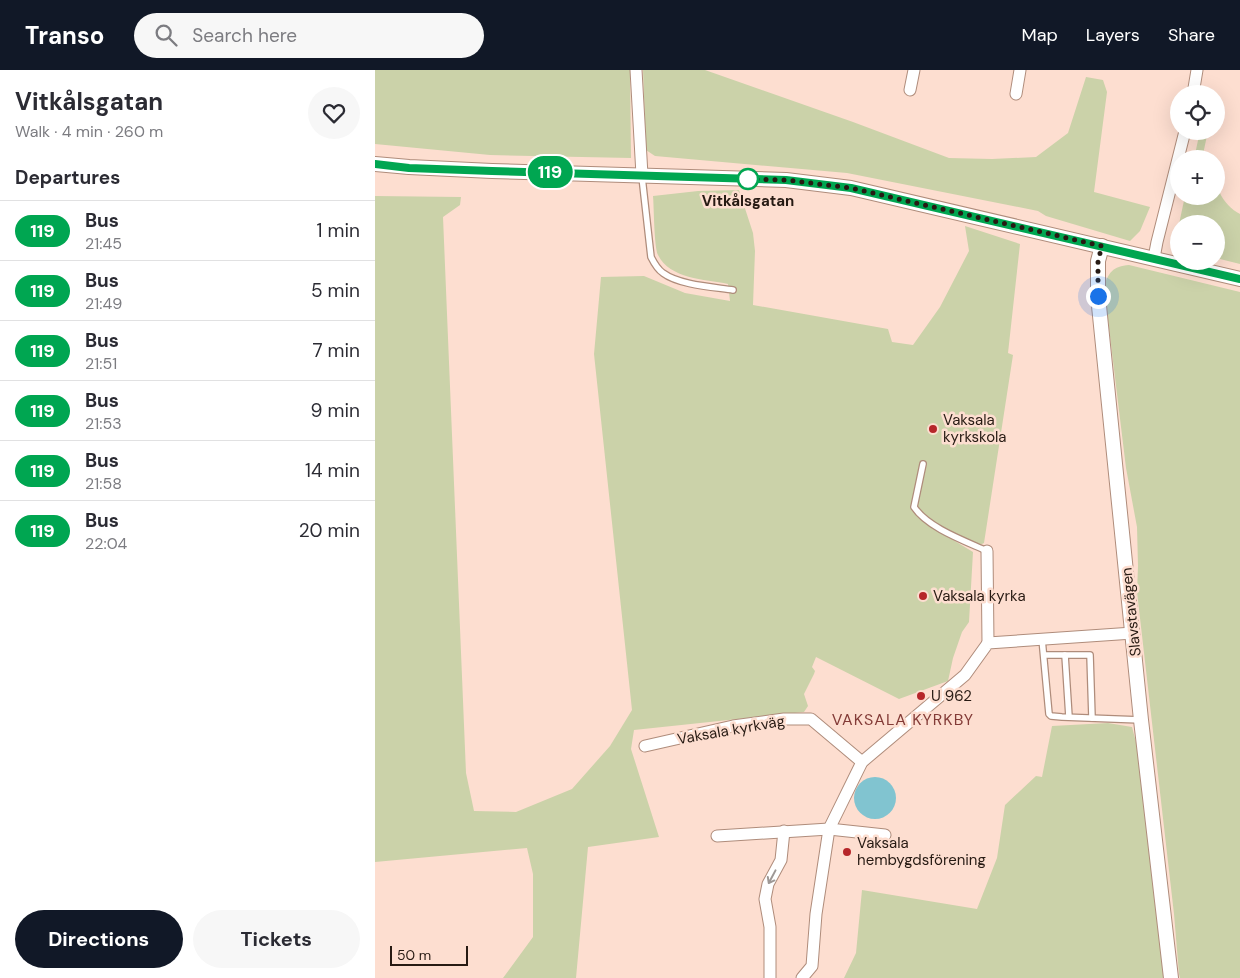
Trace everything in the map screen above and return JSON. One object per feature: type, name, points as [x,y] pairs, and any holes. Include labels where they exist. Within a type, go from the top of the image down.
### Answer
[{"type":"street","points":[[636,70],[642,175]]},
{"type":"street","points":[[910,90],[914,70]]},
{"type":"street","points":[[1016,94],[1020,70]]},
{"type":"street","points":[[1194,85],[1197,70]]},
{"type":"street","points":[[1154,258],[1183,140]]},
{"type":"street","points":[[375,164],[455,170],[786,180],[851,188],[1240,279]]},
{"type":"street","name":"Slavstavägen","points":[[1102,246],[1098,261],[1098,296],[1141,720],[1171,978]]},
{"type":"street","points":[[802,978],[812,966],[815,951],[816,914],[829,829],[862,762],[965,675],[988,642],[987,551]]},
{"type":"street","points":[[988,642],[1133,633]]},
{"type":"street","name":"Vaksala kyrkväg","points":[[645,746],[733,726],[785,719],[811,719],[862,762]]},
{"type":"street","points":[[717,836],[829,829],[885,835]]},
{"type":"street","points":[[770,978],[770,926],[765,899],[768,884],[781,860],[783,831]]},
{"type":"lane","points":[[642,175],[651,257],[655,265],[663,273],[676,279],[733,290]]},
{"type":"lane","points":[[923,464],[914,508],[920,516],[947,532],[987,551]]},
{"type":"lane","points":[[1042,639],[1049,714],[1051,716],[1141,720]]},
{"type":"lane","points":[[1044,655],[1090,654],[1092,718]]},
{"type":"lane","points":[[1065,655],[1069,718]]},
{"type":"green space","points":[[375,70],[630,70],[631,158],[490,155],[375,144]]},
{"type":"green space","points":[[643,70],[705,70],[949,158],[992,159],[1036,157],[1068,133],[1086,77],[1103,80],[1107,92],[1094,192],[1150,207],[1140,231],[1130,241],[1046,216],[1038,211],[847,173],[655,156],[646,150]]},
{"type":"green space","points":[[1198,140],[1206,140],[1204,150],[1196,150]]},
{"type":"green space","points":[[739,190],[753,233],[755,251],[753,305],[888,329],[892,342],[913,345],[940,307],[969,251],[965,226],[1020,244],[1008,353],[1013,355],[984,543],[980,545],[922,521],[973,552],[969,622],[962,632],[953,658],[948,681],[899,699],[816,657],[812,667],[815,671],[804,694],[808,706],[804,712],[634,730],[631,749],[659,837],[588,847],[576,978],[503,978],[533,937],[533,874],[527,848],[375,862],[375,196],[461,197],[460,205],[443,217],[466,773],[474,811],[516,812],[572,789],[610,746],[632,710],[594,354],[601,277],[644,276],[685,293],[730,301],[728,284],[689,277],[663,263],[657,251],[653,196],[698,191]]},
{"type":"green space","points":[[1225,201],[1240,214],[1240,264],[1225,260],[1225,215],[1181,215],[1183,205],[1225,205]]},
{"type":"green space","points":[[1129,265],[1240,292],[1240,978],[1180,978],[1179,974],[1174,914],[1137,592],[1137,527],[1126,468],[1104,287],[1112,271]]},
{"type":"green space","points":[[1108,723],[1132,727],[1142,765],[1167,978],[844,978],[856,953],[862,890],[977,909],[997,858],[1005,805],[1036,776],[1042,777],[1052,726]]},
{"type":"water","points":[[879,777],[887,780],[893,786],[896,798],[893,810],[887,816],[871,819],[863,816],[857,810],[854,794],[857,786],[863,780]]},
{"type":"bus line","name":"119","points":[[375,164],[409,168],[786,180],[851,188],[1240,279]]},
{"type":"place","name":"Vitkålsgatan","points":[[748,179]]},
{"type":"place","name":"Vaksala kyrkskola","points":[[933,429]]},
{"type":"place","name":"Vaksala kyrka","points":[[923,596]]},
{"type":"place","name":"U 962","points":[[921,696]]},
{"type":"place","name":"Vaksala hembygdsförening","points":[[847,852]]},
{"type":"district","name":"VAKSALA KYRKBY","points":[[903,719]]},
{"type":"route","points":[[748,179],[786,180],[851,188],[1102,246],[1098,261],[1098,296]]}]
